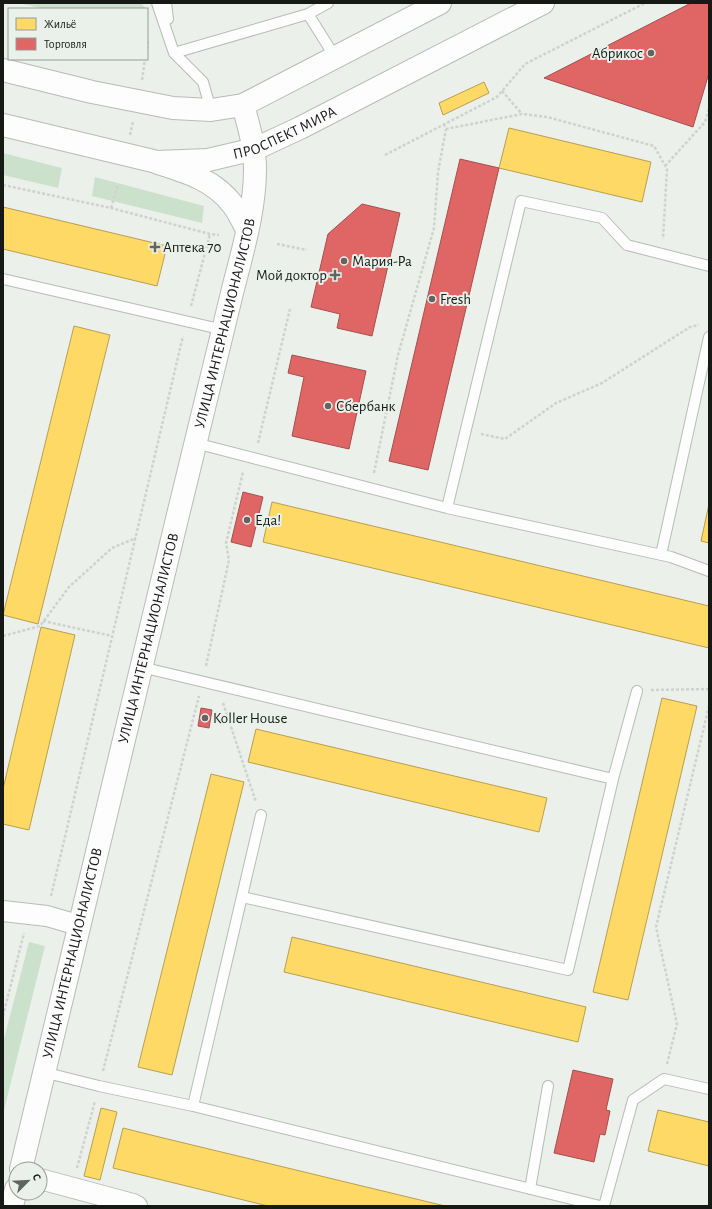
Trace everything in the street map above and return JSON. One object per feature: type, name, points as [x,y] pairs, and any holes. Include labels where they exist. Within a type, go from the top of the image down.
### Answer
[{"type":"street","points":[[3,70],[92,92],[173,108],[211,110],[243,105],[440,3]]},
{"type":"street","name":"ПРОСПЕКТ МИРА","points":[[3,125],[157,162],[208,160],[254,149],[300,128],[543,3]]},
{"type":"street","name":"УЛИЦА ИНТЕРНАЦИОНАЛИСТОВ","points":[[22,1161],[247,230],[254,192],[255,170],[254,149],[243,105]]},
{"type":"street","points":[[157,162],[192,174],[215,186],[234,206],[247,230]]},
{"type":"street","points":[[3,911],[47,916],[78,925]]},
{"type":"street","points":[[48,1181],[137,1206]]},
{"type":"lane","points":[[157,3],[174,53],[203,82],[211,110]]},
{"type":"lane","points":[[166,3],[174,53]]},
{"type":"lane","points":[[174,53],[308,14],[328,3]]},
{"type":"lane","points":[[308,14],[335,58]]},
{"type":"lane","points":[[447,508],[521,201],[602,218],[626,245],[709,266]]},
{"type":"lane","points":[[3,279],[224,330]]},
{"type":"lane","points":[[661,555],[709,337]]},
{"type":"lane","points":[[196,443],[447,508],[671,557],[709,571]]},
{"type":"lane","points":[[141,667],[613,779]]},
{"type":"lane","points":[[242,897],[568,970],[613,779],[637,690]]},
{"type":"lane","points":[[193,1106],[261,815]]},
{"type":"lane","points":[[43,1072],[99,1086],[193,1106],[600,1206]]},
{"type":"lane","points":[[604,1206],[634,1100],[664,1079],[709,1089]]},
{"type":"lane","points":[[530,1189],[548,1086]]},
{"type":"path","points":[[385,155],[497,97],[525,64],[645,3]]},
{"type":"path","points":[[142,82],[145,60]]},
{"type":"path","points":[[502,90],[522,114]]},
{"type":"path","points":[[665,166],[705,122],[709,109]]},
{"type":"path","points":[[446,129],[522,114],[547,117],[654,146],[667,169],[662,254]]},
{"type":"path","points":[[130,135],[134,116]]},
{"type":"path","points":[[371,488],[398,356],[434,228],[438,172],[446,129],[444,124]]},
{"type":"path","points":[[111,208],[118,184]]},
{"type":"path","points":[[3,185],[111,208],[210,234],[219,235]]},
{"type":"path","points":[[3,1016],[24,933],[47,916],[187,322],[210,234]]},
{"type":"path","points":[[277,244],[307,250]]},
{"type":"path","points":[[72,1188],[203,682],[229,560],[226,543],[244,470],[255,458],[290,309]]},
{"type":"path","points":[[465,430],[505,439],[556,403],[602,383],[690,327],[703,324]]},
{"type":"path","points":[[3,636],[40,626],[69,587],[79,577],[112,548],[136,538]]},
{"type":"path","points":[[43,621],[112,636]]},
{"type":"path","points":[[217,685],[261,815]]},
{"type":"path","points":[[637,690],[709,689]]},
{"type":"path","points":[[664,1079],[677,1024],[656,927],[709,706]]},
{"type":"green space","points":[[18,3],[141,3],[145,8],[40,8]]},
{"type":"green space","points":[[3,153],[62,168],[58,188],[3,175]]},
{"type":"green space","points":[[95,177],[204,206],[202,223],[92,196]]},
{"type":"green space","points":[[29,942],[45,946],[3,1114],[3,1043]]},
{"type":"building: Жильё","points":[[484,82],[489,93],[443,115],[439,103]]},
{"type":"building: Жильё","points":[[509,128],[651,162],[642,202],[499,168]]},
{"type":"building: Жильё","points":[[3,207],[167,246],[157,286],[3,249]]},
{"type":"building: Жильё","points":[[74,326],[110,335],[38,624],[3,615]]},
{"type":"building: Жильё","points":[[272,502],[709,606],[709,648],[263,542]]},
{"type":"building: Жильё","points":[[709,504],[709,543],[701,541]]},
{"type":"building: Жильё","points":[[41,627],[75,635],[29,830],[3,824],[3,789]]},
{"type":"building: Жильё","points":[[662,698],[697,706],[628,1000],[593,992]]},
{"type":"building: Жильё","points":[[256,729],[547,798],[539,832],[248,762]]},
{"type":"building: Жильё","points":[[211,774],[244,782],[172,1075],[138,1067]]},
{"type":"building: Жильё","points":[[292,937],[586,1007],[578,1042],[284,972]]},
{"type":"building: Жильё","points":[[101,1108],[117,1112],[100,1180],[84,1176]]},
{"type":"building: Жильё","points":[[658,1110],[709,1122],[709,1166],[648,1151]]},
{"type":"building: Жильё","points":[[123,1128],[445,1206],[268,1206],[113,1168]]},
{"type":"building: Торговля","name":"Абрикос","points":[[691,3],[709,3],[709,73],[693,127],[544,78]]},
{"type":"building: Торговля","points":[[460,159],[499,168],[428,470],[389,461]]},
{"type":"building: Торговля","points":[[362,204],[400,213],[372,336],[337,328],[340,314],[311,307],[328,234]]},
{"type":"building: Торговля","points":[[292,355],[366,371],[349,449],[292,436],[304,377],[288,373]]},
{"type":"building: Торговля","name":"Еда!","points":[[243,492],[263,497],[251,547],[231,542]]},
{"type":"building: Торговля","name":"Koller House","points":[[201,708],[212,710],[209,728],[198,726]]},
{"type":"building: Торговля","points":[[573,1070],[613,1079],[606,1110],[610,1111],[605,1135],[600,1134],[594,1162],[554,1153]]},
{"type":"place","name":"Абрикос","points":[[651,53]]},
{"type":"place","name":"Аптека 70","points":[[155,247]]},
{"type":"place","name":"Мария-Ра","points":[[344,261]]},
{"type":"place","name":"Мой доктор","points":[[335,275]]},
{"type":"place","name":"Fresh","points":[[432,299]]},
{"type":"place","name":"Сбербанк","points":[[328,406]]},
{"type":"place","name":"Еда!","points":[[247,520]]},
{"type":"place","name":"Koller House","points":[[205,718]]}]
